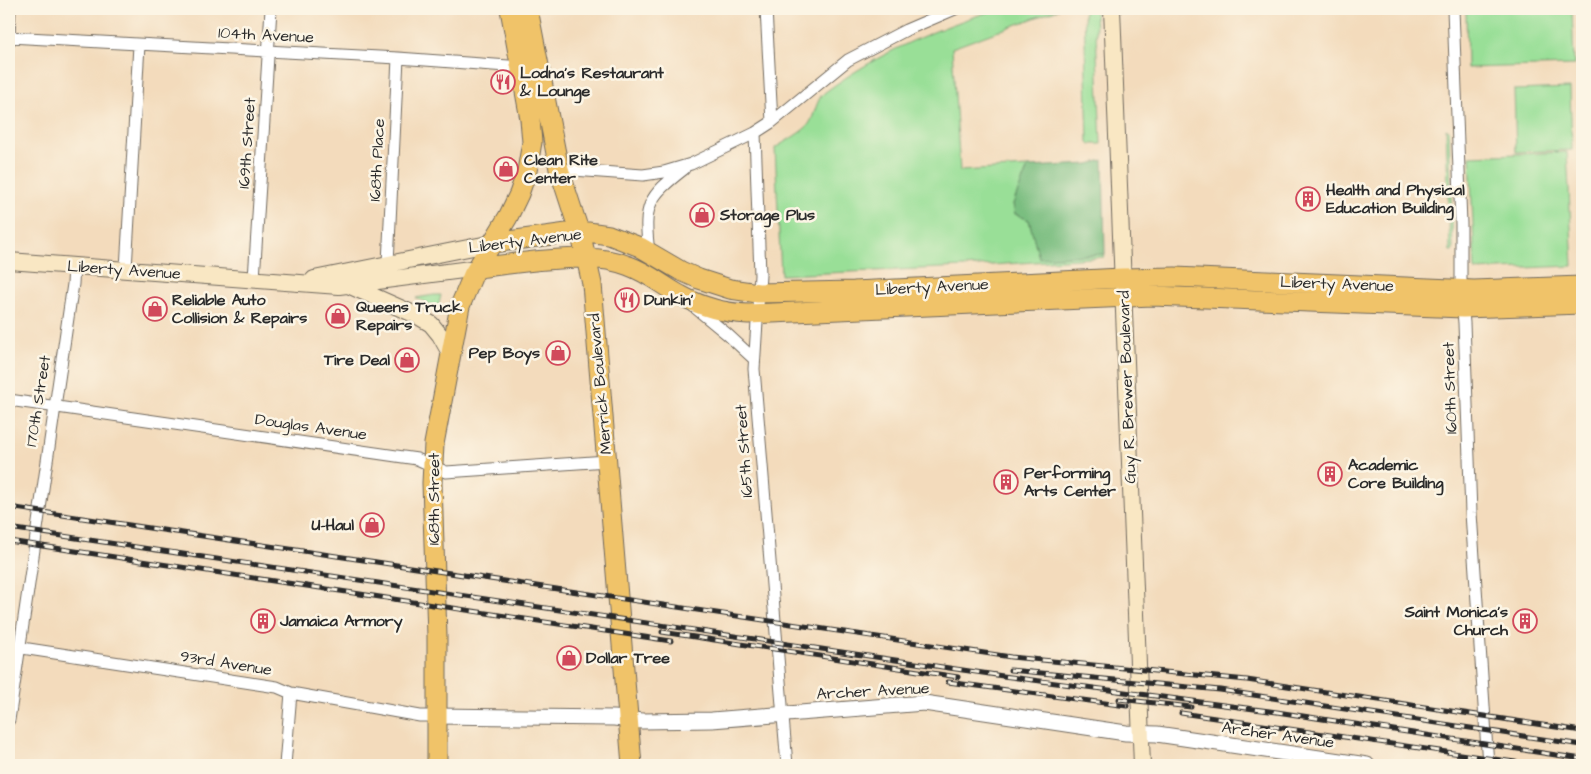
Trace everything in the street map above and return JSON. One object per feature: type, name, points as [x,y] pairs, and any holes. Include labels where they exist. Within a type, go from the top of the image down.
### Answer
[{"type":"main road","points":[[493,242],[519,194],[530,156],[531,127],[510,9]]},
{"type":"main road","name":"Merrick Boulevard","points":[[528,9],[560,169],[580,232],[592,284],[632,765]]},
{"type":"main road","name":"Guy R. Brewer Boulevard","points":[[1112,9],[1142,765]]},
{"type":"main road","name":"Liberty Avenue","points":[[299,282],[493,242],[580,232],[609,236],[632,243],[699,279],[730,289],[758,293],[1122,278],[1195,278],[1461,289],[1582,286]]},
{"type":"main road","name":"168th Street","points":[[437,765],[437,636],[432,466],[434,444],[460,306],[493,242]]},
{"type":"main road","name":"Liberty Avenue","points":[[9,261],[339,286],[478,268],[587,258],[627,265],[648,275],[681,296],[719,310],[740,313],[1181,296],[1463,308],[1582,304]]},
{"type":"main road","points":[[348,285],[431,324],[440,335],[450,354]]},
{"type":"street","points":[[9,42],[10,9]]},
{"type":"street","name":"169th Street","points":[[254,279],[271,9]]},
{"type":"street","points":[[766,9],[772,122]]},
{"type":"street","points":[[560,169],[643,175],[664,172],[691,164],[755,133],[772,122],[848,60],[906,30],[955,9]]},
{"type":"street","name":"160th Street","points":[[1453,9],[1461,214],[1461,289],[1471,513],[1488,765]]},
{"type":"street","name":"104th Avenue","points":[[9,37],[398,58],[521,67]]},
{"type":"street","points":[[126,270],[139,45]]},
{"type":"street","name":"168th Place","points":[[388,263],[398,58]]},
{"type":"street","name":"165th Street","points":[[755,133],[760,275],[754,359],[786,765]]},
{"type":"street","points":[[649,252],[646,223],[651,201],[662,186],[691,164]]},
{"type":"street","name":"170th Street","points":[[9,720],[14,647],[54,407],[73,284],[74,266]]},
{"type":"street","name":"Liberty Avenue","points":[[681,296],[754,359]]},
{"type":"street","name":"Douglas Avenue","points":[[9,400],[417,459],[446,472],[606,461]]},
{"type":"street","name":"93rd Avenue","points":[[14,647],[277,687],[292,693],[420,716],[436,716]]},
{"type":"street","points":[[285,765],[292,693]]},
{"type":"street","name":"Archer Avenue","points":[[436,716],[712,720],[924,703],[1126,733],[1141,733],[1298,760],[1367,765]]},
{"type":"green space","points":[[998,9],[1059,9],[952,48],[960,171],[1028,167],[1013,204],[1015,214],[1029,220],[1039,257],[1105,254],[1104,257],[964,267],[781,275],[775,148],[798,134],[809,124],[824,93],[864,66],[929,34]]},
{"type":"green space","points":[[1084,9],[1095,9],[1101,144],[1090,144],[1088,142]]},
{"type":"green space","points":[[1466,9],[1572,9],[1574,65],[1467,68]]},
{"type":"green space","points":[[1570,88],[1572,150],[1516,152],[1514,90]]},
{"type":"green space","points":[[1446,128],[1449,130],[1453,251],[1450,251]]},
{"type":"green space","points":[[1567,152],[1573,266],[1475,270],[1470,156]]},
{"type":"green space","points":[[1103,160],[1105,254],[1039,258],[1029,220],[1015,214],[1013,204],[1028,167],[1089,164]]},
{"type":"green space","points":[[441,295],[438,308],[416,298]]},
{"type":"railway","points":[[9,507],[1011,657],[1247,680],[1582,731]]},
{"type":"railway","points":[[9,528],[1003,676],[1277,712],[1582,759]]},
{"type":"railway","points":[[9,541],[671,641]]},
{"type":"railway","points":[[662,632],[958,677]]},
{"type":"railway","points":[[1010,670],[1220,690],[1582,745]]},
{"type":"railway","points":[[948,682],[1127,706]]},
{"type":"railway","points":[[1119,699],[1191,707]]},
{"type":"railway","points":[[1181,713],[1535,765]]},
{"type":"place","name":"Lodna's Restaurant & Lounge","points":[[503,82]]},
{"type":"place","name":"Clean Rite Center","points":[[506,169]]},
{"type":"place","name":"Health and Physical Education Building","points":[[1308,199]]},
{"type":"place","name":"Storage Plus","points":[[702,215]]},
{"type":"place","name":"Dunkin'","points":[[627,300]]},
{"type":"place","name":"Reliable Auto Collision & Repairs","points":[[155,309]]},
{"type":"place","name":"Queens Truck Repairs","points":[[338,316]]},
{"type":"place","name":"Pep Boys","points":[[558,353]]},
{"type":"place","name":"Tire Deal","points":[[407,360]]},
{"type":"place","name":"Academic Core Building","points":[[1330,474]]},
{"type":"place","name":"Performing Arts Center","points":[[1006,482]]},
{"type":"place","name":"U-Haul","points":[[372,525]]},
{"type":"place","name":"Jamaica Armory","points":[[263,621]]},
{"type":"place","name":"Saint Monica's Church","points":[[1525,621]]},
{"type":"place","name":"Dollar Tree","points":[[569,658]]}]
